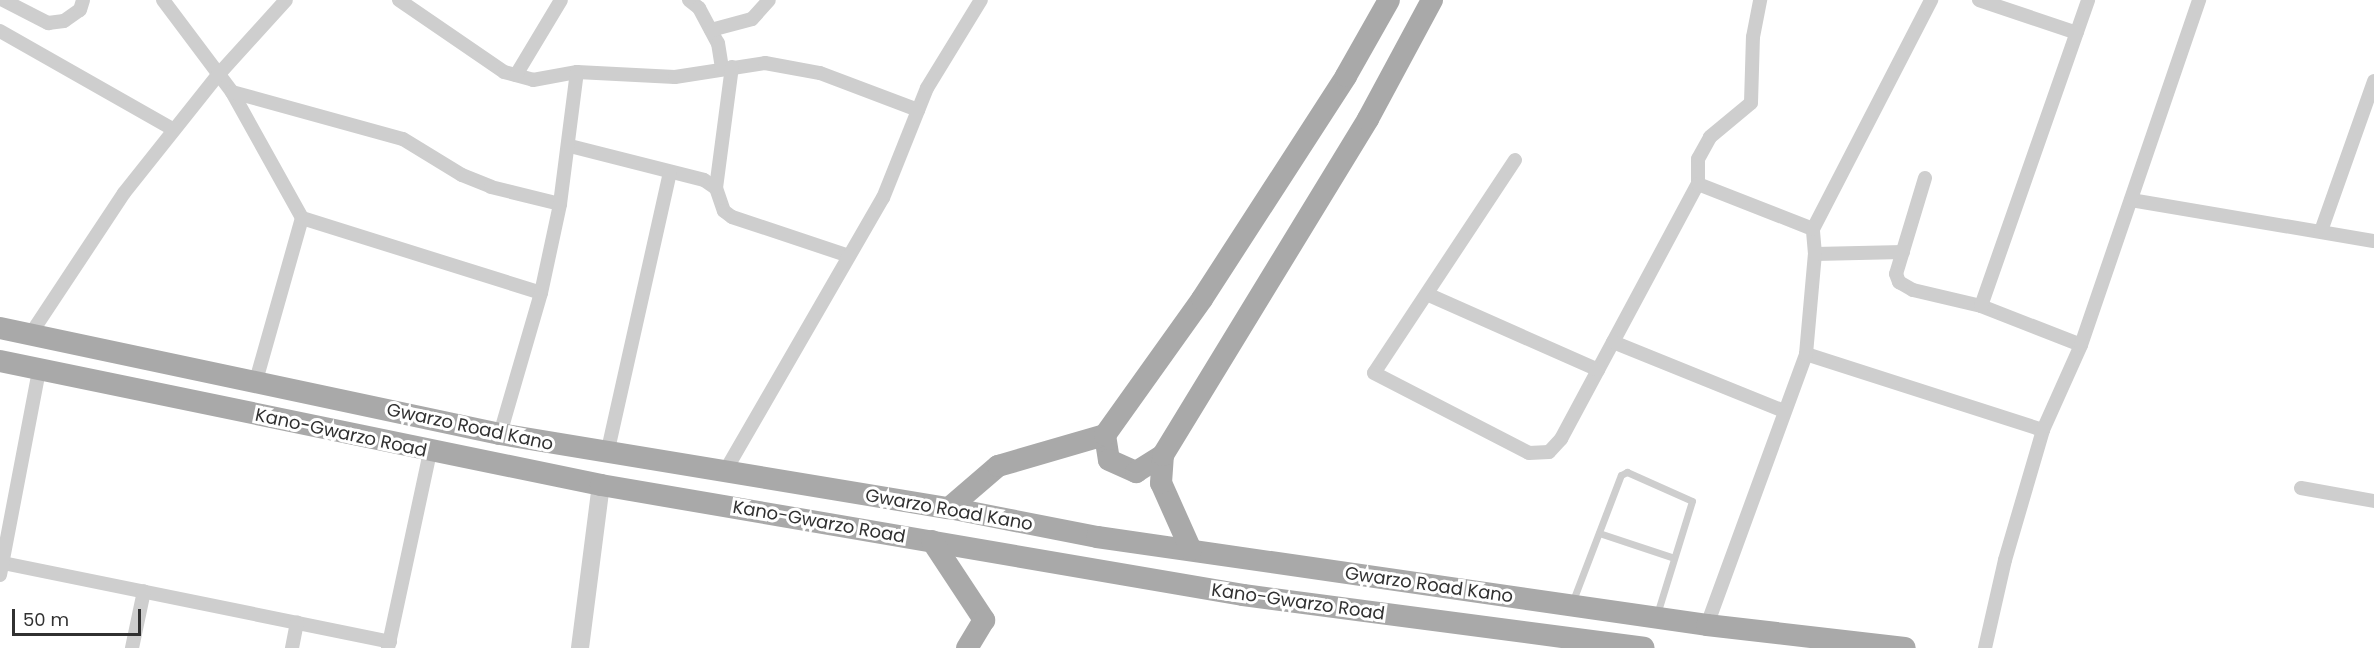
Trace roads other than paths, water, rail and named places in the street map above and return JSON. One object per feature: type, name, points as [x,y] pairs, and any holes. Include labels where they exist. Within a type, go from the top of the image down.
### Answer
[{"type":"main road","points":[[949,508],[998,466],[1105,435],[1208,289],[1346,76],[1389,0]]},
{"type":"main road","points":[[1105,435],[1109,460],[1136,472],[1163,455],[1368,119],[1431,0]]},
{"type":"main road","name":"Gwarzo Road Kano","points":[[0,327],[500,434],[607,454],[949,508],[1097,537],[1656,618],[1905,648]]},
{"type":"main road","name":"Kano-Gwarzo Road","points":[[0,361],[430,452],[601,485],[1242,595],[1542,642],[1644,648]]},
{"type":"main road","points":[[1163,455],[1161,483],[1191,550]]},
{"type":"main road","points":[[932,542],[984,620],[967,648]]},
{"type":"street","points":[[3,0],[48,23],[64,21],[80,10],[83,0]]},
{"type":"street","points":[[163,0],[232,92],[302,218],[541,292]]},
{"type":"street","points":[[30,334],[124,193],[218,75],[286,0]]},
{"type":"street","points":[[399,0],[504,72],[533,80],[577,72],[675,77],[765,63],[820,73],[918,110]]},
{"type":"street","points":[[516,75],[561,0]]},
{"type":"street","points":[[689,0],[699,8],[718,43],[727,68],[716,188],[724,210],[732,217],[849,256]]},
{"type":"street","points":[[711,30],[752,19],[769,0]]},
{"type":"street","points":[[724,473],[884,198],[927,88],[981,0]]},
{"type":"street","points":[[1515,160],[1429,295],[1374,374],[1529,453],[1549,452],[1561,439],[1698,184],[1698,159],[1710,137],[1751,104],[1754,37],[1760,0]]},
{"type":"street","points":[[1707,625],[1806,354],[1815,254],[1813,229],[1931,0]]},
{"type":"street","points":[[1979,0],[2077,33]]},
{"type":"street","points":[[1981,306],[2088,0]]},
{"type":"street","points":[[1985,648],[2005,560],[2043,430],[2081,345],[2199,0]]},
{"type":"street","points":[[0,31],[174,130]]},
{"type":"street","points":[[500,434],[541,292],[560,204],[570,146],[577,72]]},
{"type":"street","points":[[2321,231],[2374,81]]},
{"type":"street","points":[[232,92],[403,139],[462,175],[490,187],[560,204]]},
{"type":"street","points":[[570,146],[704,180],[716,188]]},
{"type":"street","points":[[607,454],[670,173]]},
{"type":"street","points":[[1925,178],[1896,274],[1905,286],[1981,306],[2081,345]]},
{"type":"street","points":[[1698,184],[1813,229]]},
{"type":"street","points":[[2131,200],[2321,231],[2374,242]]},
{"type":"street","points":[[256,381],[302,218]]},
{"type":"street","points":[[1815,254],[1903,252]]},
{"type":"street","points":[[1429,295],[1598,370]]},
{"type":"street","points":[[1613,342],[1784,411]]},
{"type":"street","points":[[1806,354],[2043,430]]},
{"type":"street","points":[[39,370],[1,569],[144,591],[297,622],[389,645],[430,452]]},
{"type":"street","points":[[580,648],[601,485]]},
{"type":"street","points":[[2301,488],[2374,501]]},
{"type":"street","points":[[132,648],[144,591]]},
{"type":"street","points":[[292,648],[297,622]]},
{"type":"lane","points":[[1572,606],[1621,475],[1627,472],[1692,501],[1656,618]]},
{"type":"lane","points":[[1599,533],[1674,558]]}]
